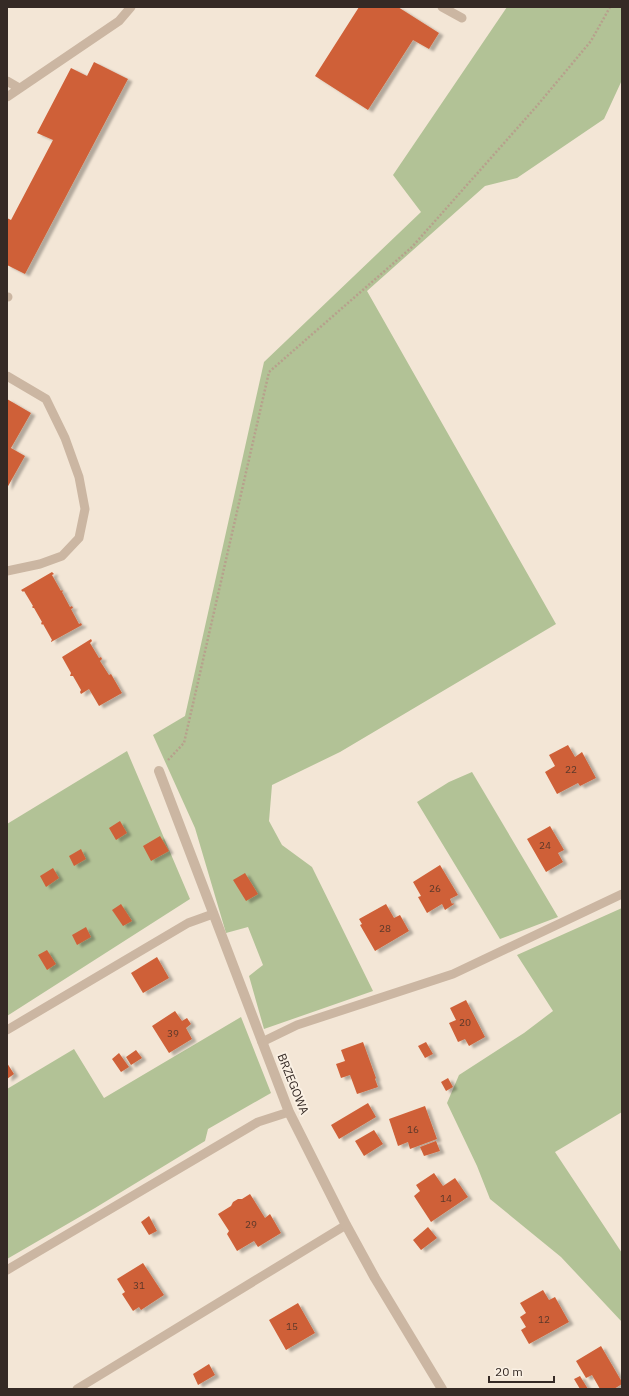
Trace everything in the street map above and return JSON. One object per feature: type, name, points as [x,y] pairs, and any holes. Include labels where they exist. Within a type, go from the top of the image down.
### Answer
[{"type":"street","name":"BRZEGOWA","points":[[159,771],[289,1112],[346,1225],[442,1389]]},
{"type":"lane","points":[[7,97],[119,21],[131,7]]},
{"type":"lane","points":[[442,7],[462,18]]},
{"type":"lane","points":[[7,81],[19,88]]},
{"type":"lane","points":[[7,376],[46,399],[65,438],[80,477],[85,510],[79,538],[62,556],[40,564],[7,571]]},
{"type":"lane","points":[[262,1042],[297,1025],[453,974],[622,894]]},
{"type":"lane","points":[[7,1030],[188,923],[213,914]]},
{"type":"lane","points":[[7,1270],[258,1122],[289,1112]]},
{"type":"lane","points":[[77,1389],[346,1225]]},
{"type":"path","points":[[159,771],[184,743],[269,372],[412,247],[536,107],[591,41],[610,7]]},
{"type":"green space","points":[[507,7],[622,7],[622,80],[604,119],[517,178],[485,186],[367,291],[556,624],[340,752],[272,785],[269,821],[282,845],[312,867],[373,991],[264,1029],[249,976],[263,965],[248,927],[226,933],[195,828],[153,735],[185,716],[264,362],[421,212],[393,175]]},
{"type":"green space","points":[[127,751],[190,899],[7,1016],[7,824]]},
{"type":"green space","points":[[472,772],[558,917],[500,939],[417,802],[449,782]]},
{"type":"green space","points":[[622,908],[622,1112],[555,1152],[622,1253],[622,1322],[561,1257],[490,1199],[477,1166],[447,1103],[459,1075],[524,1033],[553,1011],[517,955]]},
{"type":"green space","points":[[241,1017],[271,1093],[208,1129],[205,1141],[95,1208],[7,1259],[7,1089],[74,1049],[104,1098]]},
{"type":"building","points":[[359,7],[398,7],[439,33],[429,49],[413,40],[368,110],[315,76]]},
{"type":"building","points":[[94,62],[128,79],[25,274],[7,265],[7,218],[11,220],[53,140],[37,133],[71,68],[87,76]]},
{"type":"building","points":[[7,399],[31,413],[11,448],[25,456],[7,488]]},
{"type":"building","points":[[52,572],[54,574],[52,575],[61,591],[63,591],[62,592],[70,607],[72,606],[73,608],[71,609],[79,624],[81,623],[82,625],[51,642],[52,640],[43,624],[42,625],[42,622],[32,607],[33,606],[24,591],[23,592],[21,590]]},
{"type":"building","points":[[91,639],[92,641],[90,643],[99,658],[101,657],[102,659],[100,661],[109,675],[111,674],[122,693],[99,706],[89,689],[81,694],[81,690],[73,676],[70,676],[71,673],[62,657]]},
{"type":"building","points":[[568,745],[575,757],[582,752],[596,778],[580,786],[578,783],[557,794],[545,772],[555,766],[549,755]]},
{"type":"building","points":[[120,821],[127,833],[116,840],[109,828]]},
{"type":"building","points":[[550,826],[564,850],[558,853],[563,862],[546,872],[527,839]]},
{"type":"building","points":[[160,836],[169,851],[151,861],[143,846]]},
{"type":"building","points":[[81,849],[86,859],[74,866],[69,856]]},
{"type":"building","points":[[440,865],[458,895],[450,899],[452,904],[454,904],[445,910],[442,904],[427,913],[418,897],[421,896],[413,882]]},
{"type":"building","points":[[53,868],[59,878],[46,887],[40,876]]},
{"type":"building","points":[[245,873],[258,894],[246,901],[233,880]]},
{"type":"building","points":[[121,904],[132,921],[123,926],[112,910]]},
{"type":"building","points":[[386,904],[394,918],[400,915],[409,931],[375,951],[360,925],[362,924],[359,919]]},
{"type":"building","points":[[86,927],[91,937],[77,945],[72,935]]},
{"type":"building","points":[[47,950],[56,964],[47,970],[38,955]]},
{"type":"building","points":[[157,957],[169,978],[143,993],[131,973]]},
{"type":"building","points":[[466,1000],[485,1037],[469,1046],[465,1039],[458,1042],[449,1023],[456,1020],[450,1008]]},
{"type":"building","points":[[175,1011],[182,1021],[187,1018],[191,1024],[186,1028],[192,1039],[169,1053],[152,1026]]},
{"type":"building","points":[[363,1042],[378,1087],[357,1094],[350,1075],[341,1078],[336,1064],[345,1061],[341,1050]]},
{"type":"building","points":[[426,1042],[433,1054],[425,1058],[418,1046]]},
{"type":"building","points":[[136,1050],[142,1058],[131,1065],[126,1057]]},
{"type":"building","points":[[119,1053],[129,1067],[121,1072],[112,1059]]},
{"type":"building","points":[[7,1063],[14,1074],[7,1079]]},
{"type":"building","points":[[448,1078],[453,1087],[446,1091],[441,1082]]},
{"type":"building","points":[[368,1103],[376,1117],[339,1139],[331,1125]]},
{"type":"building","points":[[425,1106],[437,1139],[410,1149],[408,1142],[398,1146],[389,1119]]},
{"type":"building","points":[[374,1130],[383,1144],[364,1156],[355,1141]]},
{"type":"building","points":[[436,1141],[440,1151],[424,1156],[420,1147]]},
{"type":"building","points":[[434,1173],[443,1186],[455,1178],[468,1197],[431,1222],[414,1196],[420,1191],[416,1185]]},
{"type":"building","points":[[250,1194],[265,1218],[270,1214],[281,1233],[258,1247],[254,1241],[237,1251],[227,1234],[229,1231],[218,1214],[231,1206],[233,1202]]},
{"type":"building","points":[[149,1216],[157,1231],[149,1235],[141,1222]]},
{"type":"building","points":[[428,1227],[437,1238],[421,1250],[413,1240]]},
{"type":"building","points":[[143,1263],[164,1295],[141,1310],[139,1307],[133,1311],[122,1294],[125,1292],[117,1279]]},
{"type":"building","points":[[543,1290],[549,1300],[555,1297],[569,1322],[529,1344],[521,1330],[526,1327],[520,1317],[526,1313],[520,1303]]},
{"type":"building","points":[[298,1303],[315,1333],[286,1350],[269,1320]]},
{"type":"building","points":[[601,1346],[622,1382],[622,1384],[614,1389],[600,1389],[592,1375],[586,1378],[576,1361]]},
{"type":"building","points":[[209,1364],[215,1375],[198,1385],[193,1374]]},
{"type":"building","points":[[580,1376],[588,1389],[580,1389],[574,1379]]}]
